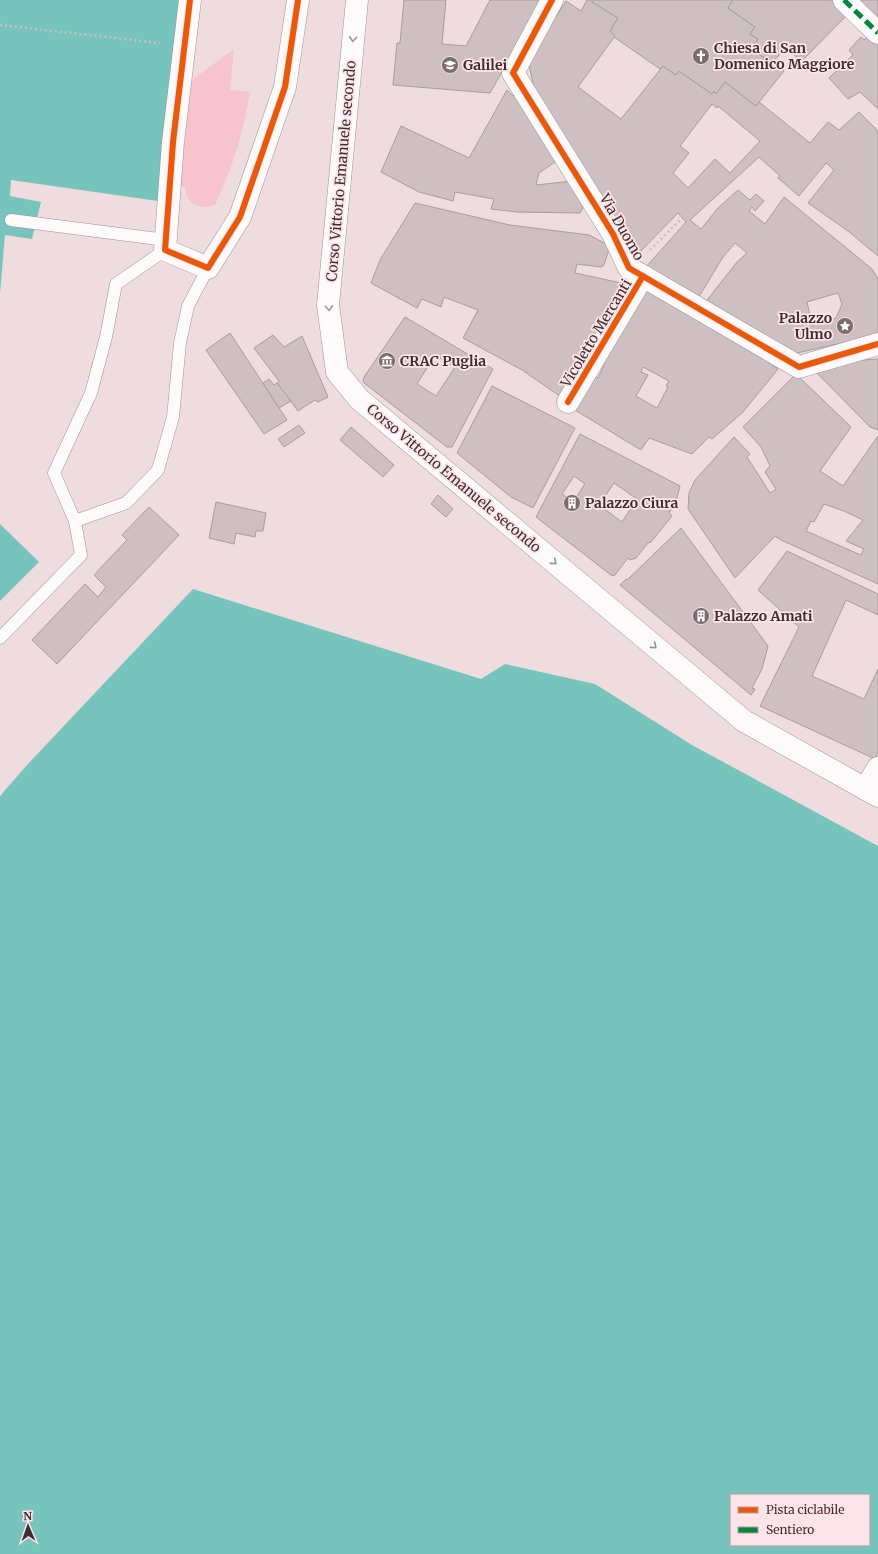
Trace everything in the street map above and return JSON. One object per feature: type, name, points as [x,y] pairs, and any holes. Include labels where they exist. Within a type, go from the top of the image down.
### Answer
[{"type":"street","points":[[190,0],[174,142],[165,245],[208,268],[240,217],[285,87],[298,0]]},
{"type":"street","name":"Corso Vittorio Emanuele secondo","points":[[357,0],[328,305],[337,372],[358,399],[744,721],[872,793]]},
{"type":"street","name":"Via Duomo","points":[[552,0],[513,73],[613,234],[629,268],[799,368],[878,344]]},
{"type":"street","points":[[844,0],[878,33]]},
{"type":"street","name":"Vicoletto Mercanti","points":[[568,402],[638,273]]},
{"type":"street","points":[[872,793],[878,768]]},
{"type":"lane","points":[[11,220],[165,245]]},
{"type":"lane","points":[[0,638],[81,555],[75,521],[54,473],[91,393],[106,337],[116,284],[165,245]]},
{"type":"lane","points":[[75,521],[126,503],[158,470],[173,417],[180,343],[188,306],[208,268]]},
{"type":"path","points":[[0,25],[164,43]]},
{"type":"path","points":[[638,273],[682,218]]},
{"type":"shaded area","points":[[234,49],[230,90],[250,92],[241,135],[227,178],[215,205],[204,207],[199,206],[194,204],[188,198],[185,187],[174,186],[185,85]]},
{"type":"water","points":[[0,0],[182,0],[158,201],[11,180],[10,196],[41,202],[32,239],[5,235],[0,293]]},
{"type":"water","points":[[0,524],[39,562],[0,601]]},
{"type":"water","points":[[193,589],[481,679],[505,664],[595,684],[692,745],[878,846],[878,1554],[0,1554],[0,796],[27,765]]},
{"type":"building","name":"Galilei","points":[[404,0],[446,0],[442,44],[466,46],[490,0],[543,0],[490,93],[393,85],[397,43],[400,43]]},
{"type":"building","points":[[587,0],[590,0],[618,18],[610,31],[615,36],[578,87],[621,119],[663,66],[676,75],[679,71],[712,94],[714,91],[716,94],[725,82],[756,106],[759,102],[810,143],[828,122],[839,130],[859,112],[878,131],[878,256],[848,231],[808,203],[834,170],[826,163],[799,196],[778,178],[780,176],[759,157],[690,220],[701,229],[718,208],[738,190],[750,200],[756,194],[764,201],[755,211],[752,207],[749,211],[765,224],[784,197],[872,269],[878,279],[878,335],[797,353],[772,345],[704,304],[737,262],[747,253],[735,243],[723,257],[697,300],[646,267],[686,222],[678,213],[637,255],[540,107],[534,88],[528,60],[566,1],[581,11]],"holes":[[[712,104],[717,108],[718,106],[760,141],[730,173],[715,159],[688,188],[673,173],[689,153],[680,146]],[[838,293],[842,304],[836,318],[812,325],[807,302]]]},
{"type":"building","name":"Chiesa di San Domenico Maggiore","points":[[593,0],[733,0],[728,8],[755,27],[750,34],[758,39],[751,49],[784,71],[756,106],[725,82],[716,94],[714,91],[712,94],[679,71],[676,75],[663,66],[660,69],[614,37],[615,36],[610,31],[618,18],[592,2]]},
{"type":"building","points":[[733,0],[831,0],[846,16],[802,61],[785,48],[772,63],[751,49],[758,39],[750,34],[755,27],[728,8]]},
{"type":"building","points":[[855,0],[878,0],[878,23]]},
{"type":"building","points":[[861,37],[864,40],[867,37],[878,44],[878,109],[860,92],[848,99],[829,78],[853,55],[849,50]]},
{"type":"building","points":[[507,90],[513,96],[515,92],[558,160],[539,173],[536,185],[572,181],[583,208],[580,213],[517,212],[491,209],[494,199],[455,192],[453,201],[419,192],[381,172],[401,126],[469,158]]},
{"type":"building","points":[[415,203],[510,225],[589,235],[610,246],[604,265],[601,267],[577,264],[575,273],[635,286],[601,342],[590,338],[564,399],[522,370],[463,338],[478,310],[444,297],[441,307],[422,299],[417,308],[371,283],[380,260]]},
{"type":"building","points":[[642,284],[748,347],[778,369],[743,412],[712,439],[709,437],[692,454],[649,438],[641,450],[570,407],[590,372],[598,378],[605,363],[596,359]],"holes":[[[643,367],[669,381],[666,386],[668,387],[657,408],[636,396],[648,375],[641,372]]]},
{"type":"building","points":[[405,317],[493,369],[452,447],[447,447],[364,383],[364,377]],"holes":[[[435,355],[455,367],[436,396],[417,384]]]},
{"type":"building","points":[[230,333],[287,420],[264,434],[206,350]]},
{"type":"building","points":[[273,335],[284,347],[302,336],[328,397],[318,402],[315,400],[298,411],[277,383],[279,381],[254,348]]},
{"type":"building","points":[[878,359],[878,430],[870,427],[815,371],[848,361]]},
{"type":"building","points":[[796,374],[851,427],[820,471],[843,486],[878,436],[878,584],[775,536],[735,578],[688,509],[689,493],[695,480],[734,437],[750,454],[747,457],[770,493],[776,489],[765,472],[770,466],[761,447],[743,427]],"holes":[[[824,504],[863,520],[846,541],[864,549],[861,555],[806,531],[811,521],[814,522]]]},
{"type":"building","points":[[269,379],[274,385],[277,383],[291,401],[279,408],[263,383]]},
{"type":"building","points":[[492,386],[575,428],[533,508],[511,497],[457,453]]},
{"type":"building","points":[[299,425],[305,433],[284,447],[278,439]]},
{"type":"building","points":[[351,427],[394,465],[383,477],[340,440]]},
{"type":"building","name":"Palazzo Ciura","points":[[580,434],[680,486],[677,498],[669,513],[672,516],[636,558],[630,560],[628,558],[614,576],[536,517]],"holes":[[[574,476],[585,484],[573,502],[562,494]],[[614,483],[637,499],[622,522],[599,505]]]},
{"type":"building","points":[[438,495],[453,509],[446,517],[431,504]]},
{"type":"building","points":[[216,502],[266,513],[263,531],[256,531],[255,537],[236,533],[234,544],[209,538]]},
{"type":"building","points":[[149,507],[179,535],[57,664],[32,640],[85,584],[98,597],[106,587],[94,575],[127,540],[122,535]]},
{"type":"building","name":"Palazzo Amati","points":[[681,528],[768,646],[762,669],[752,688],[755,689],[751,695],[620,585]]},
{"type":"building","points":[[787,551],[878,594],[878,615],[846,600],[812,676],[864,699],[878,669],[878,752],[875,759],[760,706],[799,627],[758,590]]},
{"type":"marked path","points":[[844,0],[878,33]]},
{"type":"cycle path","points":[[190,0],[173,142],[165,250],[208,268],[240,217],[285,87],[298,0]]},
{"type":"cycle path","points":[[552,0],[513,73],[613,234],[629,268],[799,367],[878,344]]},
{"type":"cycle path","points":[[568,402],[643,276]]},
{"type":"place","name":"Chiesa di San Domenico Maggiore","points":[[701,56]]},
{"type":"place","name":"Galilei","points":[[450,65]]},
{"type":"place","name":"Palazzo Ulmo","points":[[845,326]]},
{"type":"place","name":"CRAC Puglia","points":[[387,361]]},
{"type":"place","name":"Palazzo Ciura","points":[[572,503]]},
{"type":"place","name":"Palazzo Amati","points":[[701,616]]}]
